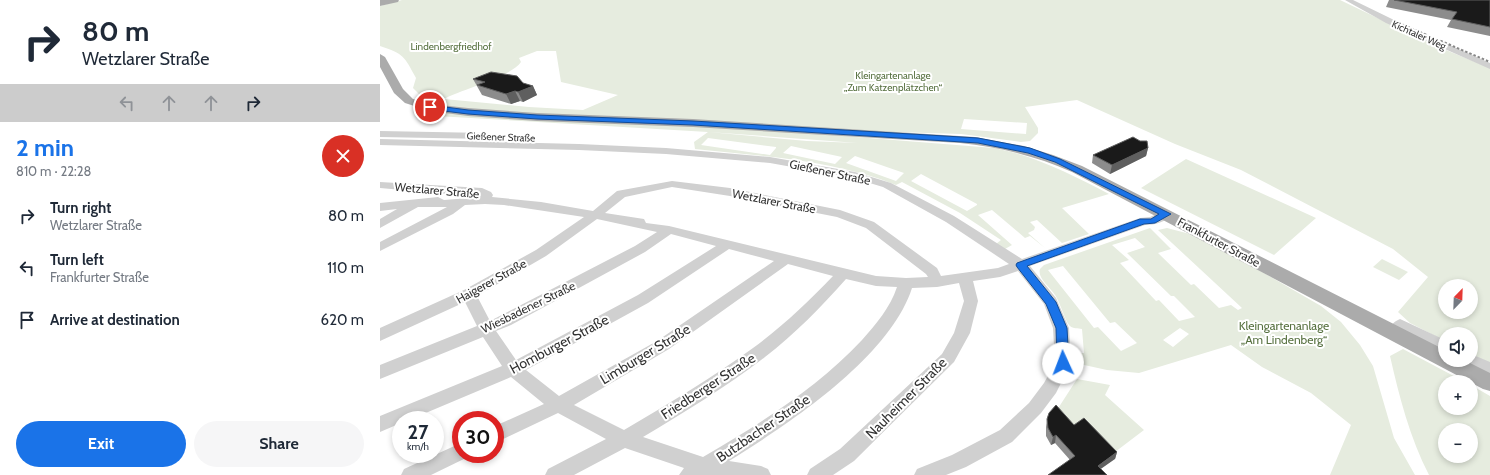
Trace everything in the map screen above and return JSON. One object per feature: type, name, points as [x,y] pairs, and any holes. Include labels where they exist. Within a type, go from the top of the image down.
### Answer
[{"type":"main road","points":[[380,4],[395,0]]},
{"type":"main road","name":"Frankfurter Straße","points":[[380,57],[398,91],[410,101],[430,107],[468,112],[537,117],[693,123],[978,141],[1030,151],[1057,160],[1162,212],[1393,333],[1438,353]]},
{"type":"main road","name":"Frankfurter Straße","points":[[1463,367],[1490,383]]},
{"type":"street","name":"Kichtaler Weg","points":[[1348,0],[1389,21],[1490,66]]},
{"type":"street","name":"Gießener Straße","points":[[380,134],[602,140],[654,144],[665,146],[666,151]]},
{"type":"street","name":"Gießener Straße","points":[[380,142],[579,147],[666,151],[778,161],[855,175],[887,185],[950,219],[1021,265],[1051,302],[1061,328],[1063,363],[1050,388],[1035,408],[1006,436],[959,461],[924,475]]},
{"type":"street","name":"Wetzlarer Straße","points":[[595,215],[621,194],[672,184],[730,192],[840,214],[870,225],[932,271],[937,282]]},
{"type":"street","name":"Wetzlarer Straße","points":[[380,185],[482,192],[488,196],[484,200]]},
{"type":"street","name":"Wetzlarer Straße","points":[[380,207],[430,202],[441,204],[458,201],[484,200],[531,204],[631,222],[641,227],[662,228],[876,281],[906,283],[965,279],[1000,272],[1144,221],[1152,221],[1162,212]]},
{"type":"street","points":[[380,247],[449,211],[458,201]]},
{"type":"street","points":[[380,224],[416,203]]},
{"type":"street","name":"Haigerer Straße","points":[[380,335],[469,294],[541,253],[595,215]]},
{"type":"street","name":"Wiesbadener Straße","points":[[380,372],[506,321],[640,249],[662,228]]},
{"type":"street","name":"Homburger Straße","points":[[380,424],[513,369],[643,299],[728,244]]},
{"type":"street","name":"Limburger Straße","points":[[504,431],[558,405],[663,346],[786,259]]},
{"type":"street","name":"Friedberger Straße","points":[[556,475],[624,439],[698,395],[760,352],[809,310],[843,274]]},
{"type":"street","name":"Nauheimer Straße","points":[[817,475],[847,455],[948,358],[962,333],[971,301],[965,279]]},
{"type":"street","name":"Butzbacher Straße","points":[[696,471],[738,447],[801,405],[864,349],[898,305],[906,283]]},
{"type":"street","points":[[469,294],[486,329],[513,369],[558,405],[624,439],[696,471],[761,475]]},
{"type":"street","points":[[1478,363],[1490,369]]},
{"type":"street","points":[[411,475],[452,455]]},
{"type":"green space","points":[[402,0],[1340,0],[1436,46],[1490,68],[1490,363],[1478,357],[1478,327],[1438,327],[1438,337],[1410,323],[1398,312],[1428,277],[1393,249],[1241,170],[1175,144],[1077,100],[1025,107],[1038,128],[1038,133],[1030,141],[1021,142],[961,134],[540,115],[433,105],[442,99],[419,94],[413,88],[416,78],[406,60],[394,51],[380,46],[380,6]],"holes":[[[537,51],[556,51],[561,82],[618,95],[583,110],[529,107],[444,99],[507,73],[521,62],[519,58]],[[964,119],[1027,123],[1026,134],[961,129]]]},
{"type":"green space","points":[[429,108],[692,124],[994,148],[1009,151],[1039,161],[1109,194],[1062,208],[1089,234],[1062,243],[1037,220],[1030,222],[1035,227],[1034,230],[1028,233],[1045,248],[1030,236],[1025,238],[992,210],[978,215],[1012,245],[1005,249],[996,244],[1001,240],[960,213],[902,182],[896,185],[847,170],[797,160],[695,149],[694,142],[708,132],[419,115]],"holes":[[[708,132],[858,143],[807,141]],[[708,138],[776,148],[770,155],[701,145]],[[791,146],[842,157],[835,164],[783,153]],[[855,156],[904,173],[896,181],[846,163]],[[921,174],[977,205],[967,211],[911,181]]]},
{"type":"green space","points":[[1186,159],[1316,218],[1274,255],[1141,188]]},
{"type":"green space","name":"Kleingartenanlage „Am Lindenberg“","points":[[1150,228],[1171,249],[1158,253],[1191,285],[1194,284],[1219,308],[1231,305],[1238,310],[1242,308],[1158,230],[1167,228],[1190,234],[1264,273],[1321,306],[1341,322],[1360,345],[1373,366],[1394,438],[1415,475],[1330,475],[1351,425],[1311,393],[1262,367],[1231,345],[1139,373],[1107,370],[1075,363],[1071,360],[1071,353],[1084,353],[1082,329],[1073,328],[1068,324],[1057,298],[1040,276],[1040,269],[1044,265]],"holes":[[[1135,238],[1145,247],[1127,253],[1195,317],[1179,321],[1159,300],[1156,301],[1120,263],[1129,260],[1112,245]],[[1063,266],[1110,323],[1115,322],[1137,343],[1121,351],[1098,327],[1094,328],[1048,270]],[[1180,328],[1189,334],[1173,347],[1163,340]]]},
{"type":"green space","points":[[1382,259],[1408,272],[1399,280],[1373,267]]},
{"type":"green space","points":[[1403,349],[1452,375],[1438,375],[1438,415],[1478,415],[1478,389],[1490,396],[1490,475],[1429,475],[1416,446],[1397,386],[1390,356]]},
{"type":"green space","points":[[1077,379],[1110,385],[1105,395],[1144,430],[1115,452],[1074,426],[1057,410]]},
{"type":"building","points":[[1394,0],[1490,0],[1490,27],[1452,19],[1457,12]]},
{"type":"building","points":[[491,72],[517,76],[523,83],[533,86],[518,92],[515,91],[506,94],[477,85],[485,82],[473,79]]},
{"type":"building","points":[[1133,137],[1140,141],[1147,141],[1148,148],[1112,165],[1093,155]]},
{"type":"building","points":[[1056,405],[1074,425],[1084,418],[1117,452],[1098,466],[1107,475],[1048,475],[1075,456],[1056,435],[1053,437],[1048,428],[1047,419],[1049,413]]},
{"type":"railway","points":[[1399,23],[1490,62]]},
{"type":"route","points":[[430,107],[468,112],[537,117],[693,123],[960,139],[997,143],[1016,147],[1057,160],[1166,214],[1152,221],[1144,221],[1021,265],[1051,302],[1061,328],[1063,363]]},
{"type":"park label","name":"Lindenbergfriedhof","points":[[451,46]]},
{"type":"park label","name":"Kleingartenanlage „Zum Katzenplätzchen“","points":[[893,80]]}]
